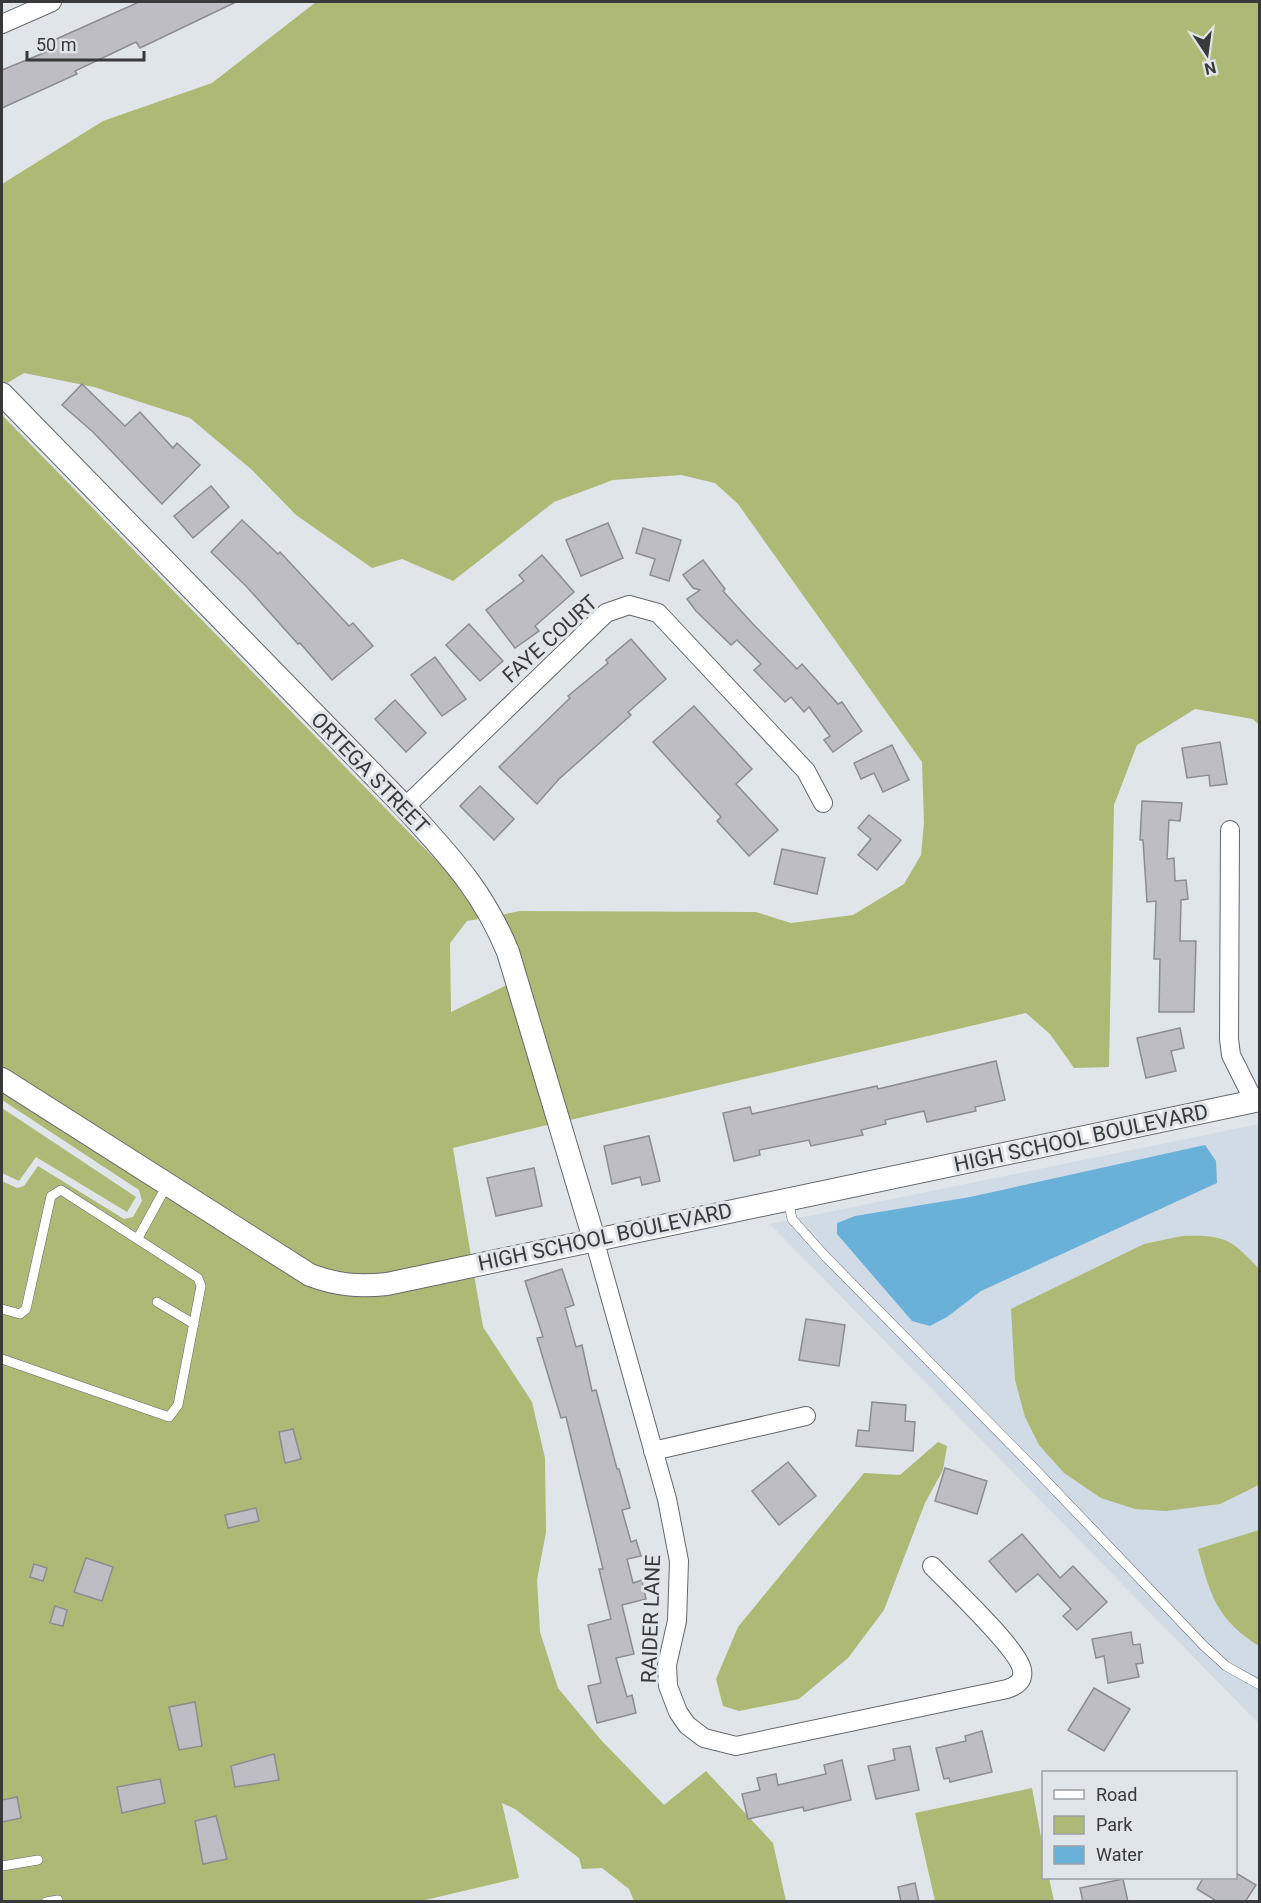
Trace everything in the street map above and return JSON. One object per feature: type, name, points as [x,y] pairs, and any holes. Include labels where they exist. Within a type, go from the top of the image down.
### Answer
[{"type":"street","points":[[2,24],[30,6],[52,2]]},
{"type":"street","name":"ORTEGA STREET","points":[[2,394],[405,807],[463,871],[493,916],[508,951],[594,1239]]},
{"type":"street","name":"FAYE COURT","points":[[405,807],[606,613],[629,605],[658,613],[806,771],[823,803]]},
{"type":"street","points":[[1230,830],[1229,1039],[1232,1055],[1257,1100]]},
{"type":"street","name":"HIGH SCHOOL BOULEVARD","points":[[2,1078],[310,1275],[335,1284],[361,1287],[387,1284],[1257,1100]]},
{"type":"street","name":"RAIDER LANE","points":[[594,1239],[667,1498],[679,1561],[677,1621],[667,1665],[668,1686],[678,1712],[687,1725],[704,1738],[736,1746],[1017,1685],[1022,1677],[1022,1669],[1013,1651],[932,1566]]},
{"type":"street","points":[[654,1451],[806,1416]]},
{"type":"lane","points":[[138,1238],[167,1185]]},
{"type":"lane","points":[[2,1309],[20,1314],[26,1309],[51,1196],[57,1191],[65,1191],[198,1278],[201,1290],[178,1405],[169,1417],[2,1359]]},
{"type":"lane","points":[[788,1199],[792,1219],[833,1264],[1041,1475],[1204,1646],[1226,1666],[1260,1685]]},
{"type":"lane","points":[[157,1302],[194,1324]]},
{"type":"lane","points":[[2,1866],[38,1860]]},
{"type":"lane","points":[[46,1902],[58,1900]]},
{"type":"shaded area","points":[[1259,1124],[1259,1724],[770,1224]]},
{"type":"green space","points":[[316,2],[1259,2],[1259,725],[1253,719],[1195,709],[1137,745],[1114,805],[1109,1067],[1074,1068],[1050,1034],[1026,1013],[566,1121],[501,915],[519,911],[756,912],[791,923],[853,915],[904,884],[921,855],[924,823],[922,762],[738,504],[715,483],[681,475],[613,480],[554,502],[453,581],[402,559],[372,568],[296,515],[252,470],[190,418],[94,387],[24,373],[4,385],[2,383],[2,184],[103,121],[212,83]]},
{"type":"green space","points":[[2,415],[469,894],[485,918],[467,921],[450,943],[451,1012],[509,984],[551,1124],[453,1148],[471,1256],[361,1278],[313,1267],[2,1069]]},
{"type":"green space","points":[[2,1088],[308,1283],[474,1274],[483,1327],[532,1402],[545,1458],[546,1532],[537,1580],[540,1632],[558,1688],[601,1740],[664,1805],[706,1771],[773,1843],[786,1901],[634,1901],[629,1889],[602,1868],[582,1869],[579,1858],[515,1809],[502,1803],[519,1878],[421,1901],[2,1901],[2,1181],[17,1188],[24,1186],[38,1166],[124,1219],[133,1217],[142,1201],[139,1190],[2,1100]]},
{"type":"green space","points":[[2,1108],[136,1197],[127,1212],[36,1157],[19,1181],[2,1173]]},
{"type":"green space","points":[[1182,1236],[1218,1238],[1226,1241],[1234,1245],[1259,1269],[1259,1485],[1220,1504],[1166,1511],[1135,1509],[1101,1498],[1064,1473],[1039,1445],[1025,1417],[1015,1380],[1011,1309],[1144,1244]]},
{"type":"green space","points":[[938,1442],[947,1446],[943,1470],[925,1503],[884,1610],[848,1658],[799,1699],[739,1711],[723,1706],[716,1679],[738,1627],[864,1473],[900,1475]]},
{"type":"green space","points":[[1260,1530],[1259,1646],[1233,1626],[1217,1605],[1198,1549]]},
{"type":"green space","points":[[1032,1788],[1042,1843],[1042,1879],[1049,1879],[1054,1901],[935,1901],[915,1813]]},
{"type":"water","points":[[1205,1145],[1216,1161],[1217,1183],[981,1291],[947,1317],[930,1326],[912,1321],[837,1234],[837,1223],[855,1216],[970,1197]]},
{"type":"building","points":[[139,2],[236,2],[140,48],[136,42],[75,71],[77,74],[2,108],[2,70],[46,52],[43,45]]},
{"type":"building","points":[[82,384],[125,426],[140,412],[173,448],[177,443],[200,465],[162,504],[93,432],[62,405]]},
{"type":"building","points":[[211,486],[229,507],[193,538],[174,516]]},
{"type":"building","points":[[242,520],[278,554],[280,552],[349,626],[353,623],[373,646],[332,680],[300,643],[298,644],[246,586],[211,552]]},
{"type":"building","points":[[608,523],[623,558],[581,576],[566,540]]},
{"type":"building","points":[[643,528],[681,540],[669,581],[650,575],[655,559],[636,553]]},
{"type":"building","points":[[542,555],[574,592],[535,626],[539,631],[515,648],[486,610],[524,581],[519,575]]},
{"type":"building","points":[[703,560],[725,589],[723,591],[753,624],[797,669],[802,664],[838,704],[842,702],[862,731],[833,752],[824,740],[830,736],[809,707],[804,712],[791,697],[785,702],[754,670],[761,664],[737,640],[731,645],[696,611],[687,599],[700,590],[693,588],[683,575]]},
{"type":"building","points":[[469,624],[503,661],[480,681],[446,645]]},
{"type":"building","points":[[631,639],[666,679],[628,712],[631,715],[559,779],[537,804],[499,767],[570,698],[568,696],[608,663],[606,660]]},
{"type":"building","points":[[435,657],[466,699],[442,716],[411,675]]},
{"type":"building","points":[[395,700],[426,733],[406,752],[375,719]]},
{"type":"building","points":[[694,706],[752,769],[736,784],[778,830],[749,856],[717,821],[721,817],[653,742]]},
{"type":"building","points":[[1220,742],[1227,784],[1210,786],[1209,775],[1187,778],[1182,748]]},
{"type":"building","points":[[892,745],[909,780],[883,792],[874,773],[861,779],[854,763]]},
{"type":"building","points":[[480,786],[514,819],[494,840],[460,806]]},
{"type":"building","points":[[1142,801],[1182,803],[1180,821],[1169,820],[1167,859],[1174,858],[1175,881],[1186,880],[1188,899],[1181,900],[1180,941],[1196,941],[1194,1012],[1159,1012],[1160,959],[1154,959],[1156,901],[1147,902],[1143,840],[1140,840]]},
{"type":"building","points":[[869,815],[901,840],[877,870],[858,855],[871,839],[858,828]]},
{"type":"building","points":[[782,849],[825,858],[817,894],[774,884]]},
{"type":"building","points":[[1180,1028],[1184,1048],[1171,1051],[1176,1071],[1146,1078],[1137,1038]]},
{"type":"building","points":[[996,1061],[1005,1100],[975,1107],[976,1111],[927,1122],[924,1111],[885,1120],[886,1124],[861,1130],[863,1135],[811,1146],[809,1140],[759,1150],[760,1155],[734,1161],[723,1113],[750,1107],[752,1114],[877,1086],[878,1089]]},
{"type":"building","points":[[649,1136],[660,1181],[642,1185],[640,1177],[612,1184],[604,1146]]},
{"type":"building","points":[[534,1168],[542,1206],[496,1216],[487,1178]]},
{"type":"building","points":[[562,1269],[574,1305],[565,1308],[576,1347],[582,1345],[592,1391],[596,1390],[630,1508],[622,1510],[631,1542],[636,1540],[641,1556],[627,1559],[633,1583],[642,1580],[646,1599],[622,1605],[634,1654],[616,1658],[627,1697],[632,1695],[636,1713],[597,1723],[588,1686],[601,1683],[588,1625],[611,1619],[599,1569],[603,1569],[566,1417],[561,1418],[537,1338],[543,1337],[525,1281]]},
{"type":"building","points":[[806,1319],[845,1325],[839,1366],[799,1360]]},
{"type":"building","points":[[872,1402],[906,1405],[905,1421],[915,1422],[913,1451],[856,1446],[858,1430],[869,1431]]},
{"type":"building","points":[[293,1429],[301,1459],[285,1463],[279,1432]]},
{"type":"building","points":[[788,1462],[816,1496],[779,1525],[752,1491]]},
{"type":"building","points":[[945,1468],[987,1481],[977,1514],[935,1501]]},
{"type":"building","points":[[256,1508],[259,1521],[228,1528],[225,1515]]},
{"type":"building","points":[[1022,1534],[1060,1578],[1073,1566],[1107,1602],[1077,1630],[1063,1616],[1071,1609],[1038,1574],[1016,1592],[989,1561]]},
{"type":"building","points":[[86,1558],[113,1567],[102,1601],[74,1592]]},
{"type":"building","points":[[34,1564],[47,1568],[43,1581],[30,1577]]},
{"type":"building","points":[[55,1606],[67,1610],[63,1626],[50,1623]]},
{"type":"building","points":[[1131,1632],[1133,1645],[1140,1644],[1143,1663],[1136,1664],[1139,1677],[1108,1683],[1104,1656],[1096,1658],[1092,1639]]},
{"type":"building","points":[[1094,1688],[1130,1709],[1104,1751],[1068,1730]]},
{"type":"building","points":[[195,1702],[202,1746],[179,1750],[169,1707]]},
{"type":"building","points":[[982,1731],[992,1772],[950,1782],[949,1778],[944,1779],[936,1748],[966,1741],[965,1736]]},
{"type":"building","points":[[910,1746],[919,1790],[876,1799],[868,1766],[895,1760],[893,1749]]},
{"type":"building","points":[[274,1754],[279,1780],[235,1787],[231,1766]]},
{"type":"building","points":[[842,1760],[851,1800],[804,1811],[803,1807],[748,1819],[742,1794],[760,1790],[757,1778],[776,1774],[778,1785],[826,1774],[824,1765]]},
{"type":"building","points":[[160,1779],[165,1803],[122,1813],[117,1787]]},
{"type":"building","points":[[17,1797],[21,1818],[2,1822],[2,1800]]},
{"type":"building","points":[[216,1816],[227,1859],[203,1864],[195,1821]]},
{"type":"building","points":[[1237,1874],[1256,1885],[1245,1902],[1218,1902],[1197,1889],[1202,1879],[1237,1879]]},
{"type":"building","points":[[1123,1879],[1128,1902],[1083,1902],[1080,1888]]},
{"type":"building","points":[[915,1883],[919,1902],[901,1902],[898,1887]]}]
